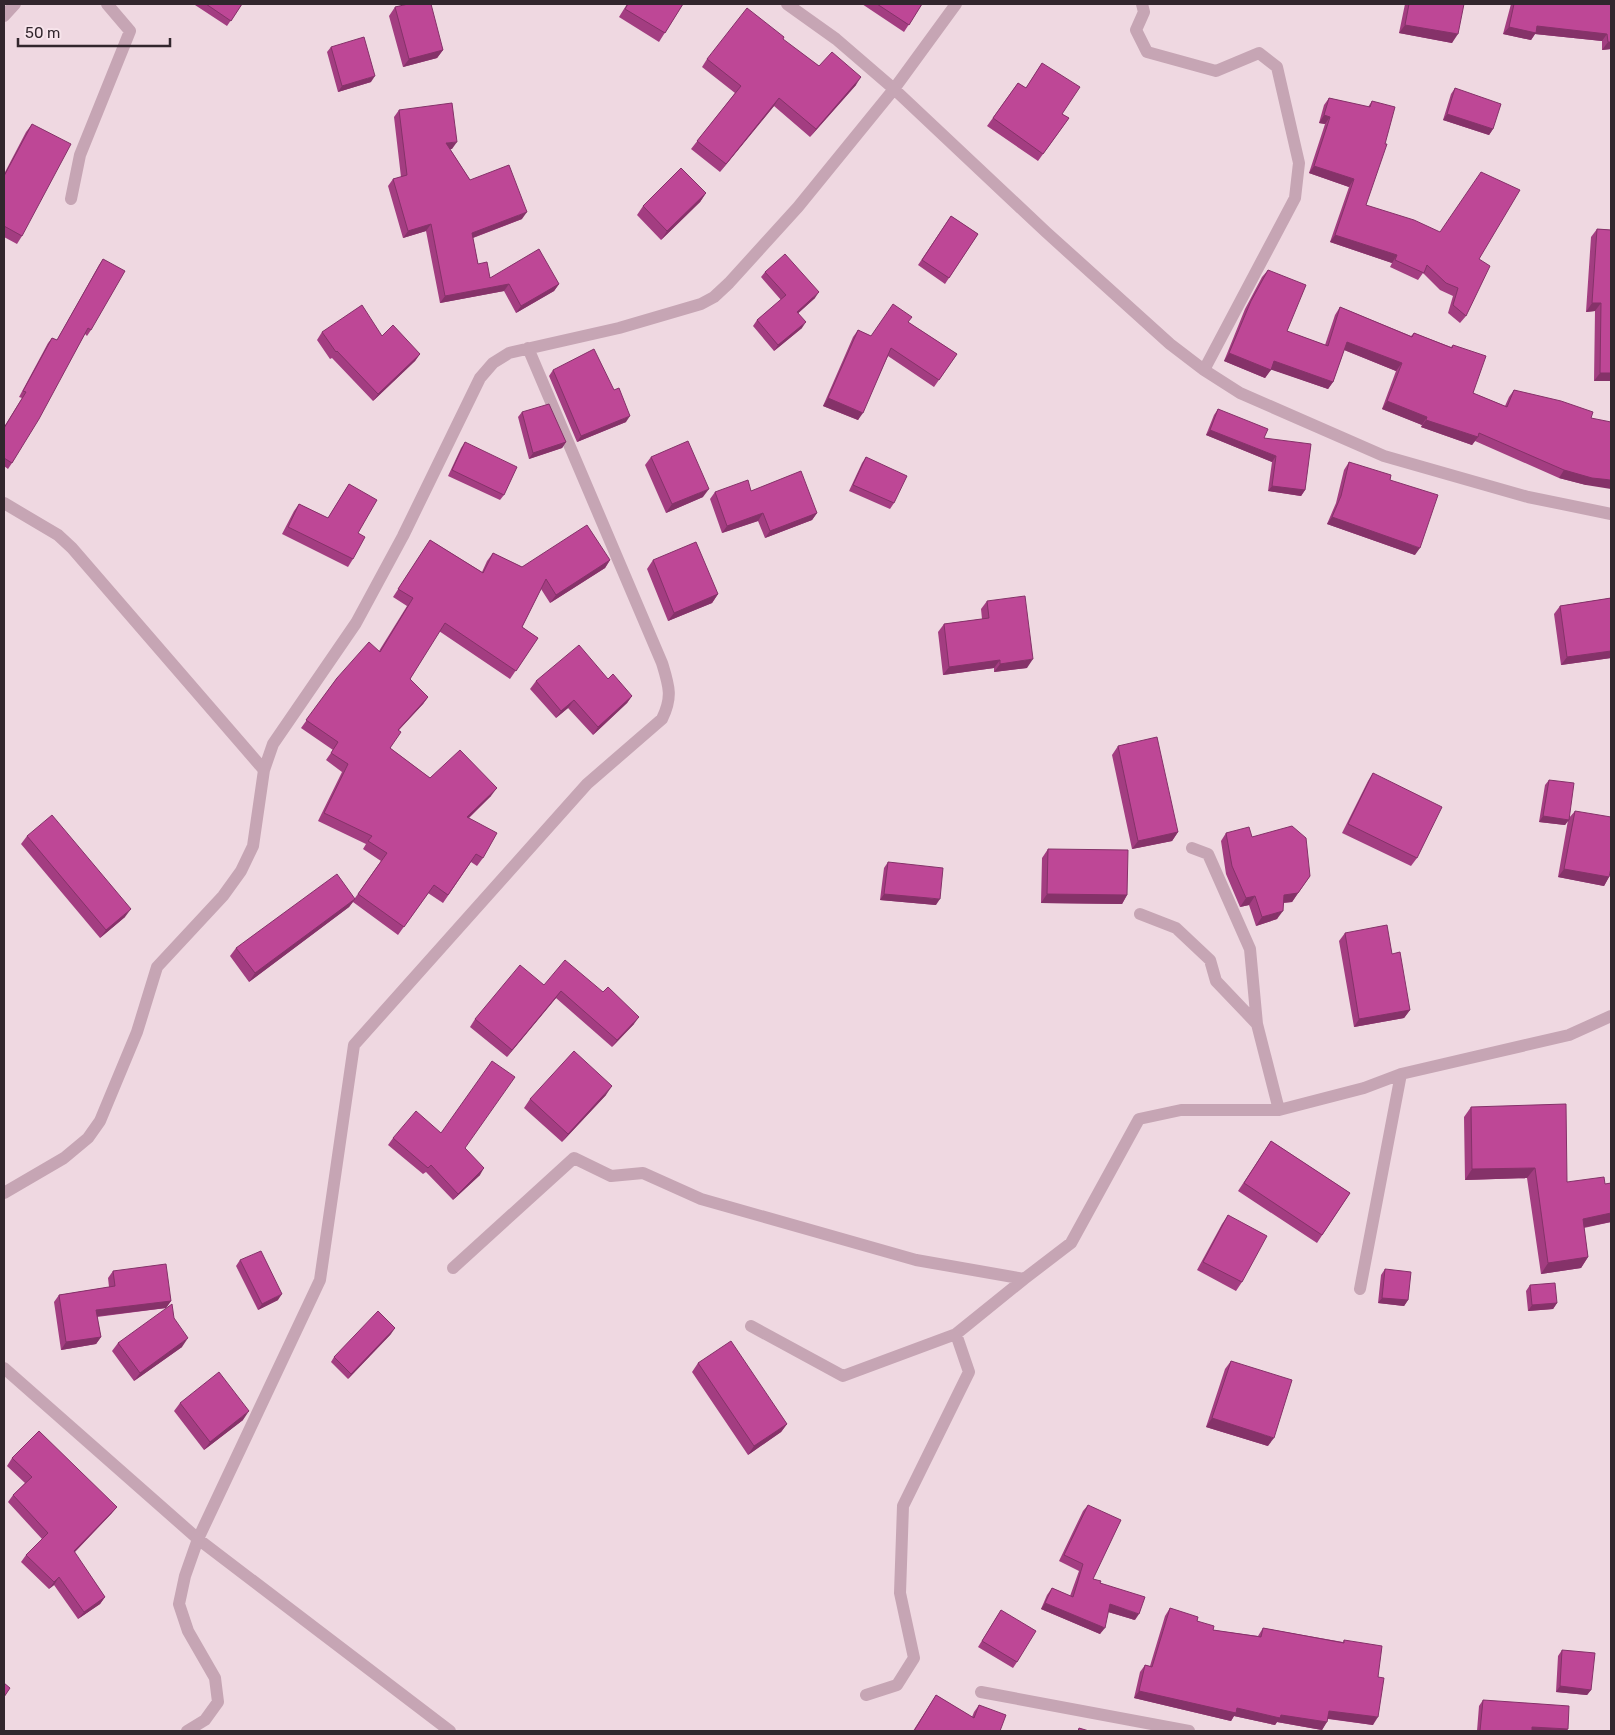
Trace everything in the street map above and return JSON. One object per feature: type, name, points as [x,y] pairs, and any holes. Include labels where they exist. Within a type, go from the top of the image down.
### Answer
[{"type":"street","points":[[4,16],[15,4]]},
{"type":"street","points":[[71,199],[80,155],[130,31],[108,4]]},
{"type":"street","points":[[788,4],[836,39],[894,89],[1053,239],[1170,344],[1204,370],[1240,393],[1384,456],[1528,497],[1611,514]]},
{"type":"street","points":[[4,1193],[64,1158],[88,1138],[100,1121],[137,1032],[157,967],[223,896],[241,871],[254,846],[264,770],[273,744],[356,623],[403,536],[480,378],[493,363],[509,353],[619,328],[700,304],[714,297],[798,207],[894,89],[956,4]]},
{"type":"street","points":[[1142,4],[1144,12],[1136,30],[1147,52],[1216,71],[1259,53],[1277,67],[1299,163],[1295,198],[1204,370]]},
{"type":"street","points":[[188,1731],[205,1720],[218,1702],[215,1678],[188,1631],[180,1604],[185,1576],[198,1539],[320,1280],[354,1045],[587,784],[662,719],[669,705],[669,688],[662,663],[528,348]]},
{"type":"street","points":[[4,503],[58,535],[72,548],[264,770]]},
{"type":"street","points":[[1192,848],[1208,854],[1250,949],[1258,1024],[1279,1110]]},
{"type":"street","points":[[1140,914],[1176,928],[1210,960],[1216,981],[1258,1024]]},
{"type":"street","points":[[751,1326],[843,1376],[956,1334],[1071,1243],[1139,1119],[1181,1110],[1279,1110],[1364,1088],[1401,1074],[1569,1035],[1611,1016]]},
{"type":"street","points":[[1360,1289],[1401,1074]]},
{"type":"street","points":[[453,1268],[574,1158],[611,1176],[643,1173],[701,1199],[916,1260],[1024,1279]]},
{"type":"street","points":[[866,1695],[897,1685],[914,1658],[900,1593],[903,1506],[969,1372],[956,1334]]},
{"type":"street","points":[[4,1368],[198,1539],[450,1731]]},
{"type":"street","points":[[981,1692],[1189,1731]]},
{"type":"building","points":[[206,4],[242,4],[231,21]]},
{"type":"building","points":[[408,4],[431,4],[443,50],[409,59],[395,7]]},
{"type":"building","points":[[628,4],[683,4],[665,33],[625,9]]},
{"type":"building","points":[[877,4],[922,4],[909,25]]},
{"type":"building","points":[[1409,4],[1464,4],[1458,34],[1405,25]]},
{"type":"building","points":[[1514,4],[1611,4],[1611,42],[1608,42],[1607,34],[1537,26],[1536,33],[1509,27]]},
{"type":"building","points":[[747,8],[784,37],[783,39],[819,66],[832,52],[861,77],[816,129],[779,98],[726,164],[697,141],[741,86],[707,59]]},
{"type":"building","points":[[364,37],[375,76],[342,86],[331,47]]},
{"type":"building","points":[[1042,63],[1080,87],[1062,114],[1069,118],[1043,154],[993,118],[1018,83],[1026,88]]},
{"type":"building","points":[[1455,88],[1501,104],[1493,129],[1447,114]]},
{"type":"building","points":[[1329,98],[1370,107],[1372,101],[1395,107],[1385,144],[1387,144],[1366,205],[1414,220],[1440,232],[1481,172],[1520,190],[1479,259],[1490,266],[1466,316],[1453,305],[1458,288],[1446,283],[1427,265],[1424,273],[1395,260],[1397,255],[1335,235],[1354,179],[1314,166],[1330,117],[1324,115]]},
{"type":"building","points":[[452,103],[457,142],[446,143],[470,180],[509,165],[527,212],[472,233],[478,264],[487,262],[490,278],[539,249],[559,284],[521,306],[509,284],[445,296],[431,224],[408,231],[393,179],[407,175],[399,110]]},
{"type":"building","points":[[32,124],[71,144],[22,236],[4,226],[4,176]]},
{"type":"building","points":[[681,168],[706,193],[667,231],[643,206]]},
{"type":"building","points":[[951,216],[978,234],[949,278],[922,260]]},
{"type":"building","points":[[1597,229],[1611,230],[1611,373],[1600,373],[1601,303],[1592,303]]},
{"type":"building","points":[[785,254],[819,292],[797,312],[806,322],[778,345],[757,320],[786,295],[765,272]]},
{"type":"building","points":[[103,259],[125,271],[91,330],[88,328],[39,419],[12,463],[4,458],[4,428],[26,392],[23,391],[52,338],[57,340]]},
{"type":"building","points":[[1268,270],[1306,285],[1287,331],[1328,346],[1340,307],[1412,337],[1414,333],[1452,348],[1453,345],[1486,356],[1473,393],[1507,407],[1514,390],[1561,401],[1593,412],[1591,418],[1611,422],[1611,480],[1592,478],[1564,470],[1479,433],[1478,437],[1426,420],[1427,417],[1387,401],[1402,363],[1347,342],[1333,382],[1274,361],[1271,370],[1229,353],[1251,301]]},
{"type":"building","points":[[893,304],[912,317],[908,322],[957,354],[939,380],[891,348],[863,413],[828,398],[858,330],[871,336]]},
{"type":"building","points":[[362,305],[382,336],[393,325],[420,354],[378,394],[336,352],[322,332]]},
{"type":"building","points":[[594,349],[614,390],[619,388],[630,416],[581,436],[553,370]]},
{"type":"building","points":[[549,404],[566,442],[533,453],[522,412]]},
{"type":"building","points":[[1218,409],[1268,429],[1264,438],[1311,444],[1305,490],[1272,486],[1276,456],[1210,430]]},
{"type":"building","points":[[688,441],[709,489],[672,504],[651,457]]},
{"type":"building","points":[[465,442],[517,467],[504,495],[452,470]]},
{"type":"building","points":[[866,457],[907,476],[894,503],[853,485]]},
{"type":"building","points":[[1349,462],[1391,475],[1390,480],[1438,495],[1420,548],[1332,517],[1341,496]]},
{"type":"building","points":[[801,471],[817,513],[770,531],[763,513],[727,526],[715,492],[748,480],[751,491]]},
{"type":"building","points":[[349,484],[377,500],[358,533],[365,537],[353,559],[288,527],[299,504],[328,518]]},
{"type":"building","points":[[587,525],[610,560],[556,595],[546,579],[522,627],[538,638],[516,671],[445,623],[410,679],[428,697],[398,730],[401,732],[390,748],[430,778],[460,750],[497,788],[467,817],[497,833],[483,858],[476,854],[448,895],[434,885],[404,927],[358,894],[387,853],[368,841],[372,836],[324,813],[348,764],[331,753],[338,742],[306,720],[337,678],[369,642],[380,652],[413,598],[398,589],[430,540],[483,573],[493,553],[522,567]]},
{"type":"building","points":[[696,542],[718,594],[674,613],[653,560]]},
{"type":"building","points":[[1025,596],[1033,659],[1000,664],[1000,660],[949,667],[944,624],[989,618],[987,601]]},
{"type":"building","points":[[1611,598],[1611,651],[1567,657],[1560,606]]},
{"type":"building","points":[[579,645],[608,679],[613,674],[632,696],[598,727],[574,700],[561,711],[536,681]]},
{"type":"building","points":[[1157,737],[1178,832],[1138,841],[1118,746]]},
{"type":"building","points":[[1373,773],[1442,807],[1417,858],[1348,824]]},
{"type":"building","points":[[1549,780],[1574,783],[1569,820],[1543,816]]},
{"type":"building","points":[[1575,811],[1611,817],[1611,868],[1609,877],[1564,869]]},
{"type":"building","points":[[52,815],[131,909],[106,930],[27,836]]},
{"type":"building","points":[[1292,826],[1306,838],[1310,876],[1298,893],[1284,895],[1283,911],[1262,917],[1255,896],[1246,898],[1232,866],[1226,833],[1249,827],[1252,837]]},
{"type":"building","points":[[1048,849],[1128,850],[1127,895],[1047,894]]},
{"type":"building","points":[[888,862],[943,868],[940,899],[884,894]]},
{"type":"building","points":[[337,874],[355,899],[255,973],[236,948]]},
{"type":"building","points":[[1387,925],[1392,954],[1400,952],[1410,1010],[1359,1019],[1345,933]]},
{"type":"building","points":[[565,960],[603,992],[608,987],[639,1017],[617,1040],[561,991],[512,1050],[475,1019],[520,965],[544,985]]},
{"type":"building","points":[[574,1051],[612,1086],[568,1134],[530,1099]]},
{"type":"building","points":[[492,1061],[515,1077],[465,1148],[484,1168],[458,1194],[431,1165],[428,1168],[393,1138],[416,1111],[441,1133]]},
{"type":"building","points":[[1566,1104],[1567,1182],[1604,1177],[1605,1184],[1611,1183],[1611,1213],[1583,1219],[1588,1257],[1548,1263],[1535,1168],[1472,1169],[1471,1107]]},
{"type":"building","points":[[1271,1141],[1350,1193],[1322,1235],[1244,1183]]},
{"type":"building","points":[[1228,1215],[1267,1236],[1242,1282],[1203,1262]]},
{"type":"building","points":[[261,1251],[282,1294],[262,1304],[240,1260]]},
{"type":"building","points":[[166,1264],[171,1301],[96,1310],[101,1337],[66,1342],[59,1295],[115,1286],[113,1271]]},
{"type":"building","points":[[1385,1269],[1411,1272],[1408,1300],[1382,1298]]},
{"type":"building","points":[[1555,1283],[1557,1303],[1532,1305],[1530,1285]]},
{"type":"building","points":[[172,1304],[174,1318],[188,1338],[140,1373],[118,1343]]},
{"type":"building","points":[[378,1311],[395,1328],[351,1374],[334,1357]]},
{"type":"building","points":[[731,1341],[787,1424],[754,1446],[698,1363]]},
{"type":"building","points":[[1231,1361],[1292,1380],[1274,1438],[1212,1418]]},
{"type":"building","points":[[219,1372],[249,1411],[210,1442],[180,1403]]},
{"type":"building","points":[[39,1431],[117,1507],[74,1551],[105,1597],[84,1612],[59,1577],[54,1582],[26,1555],[48,1533],[13,1495],[32,1477],[12,1458]]},
{"type":"building","points":[[1088,1505],[1121,1520],[1093,1579],[1145,1597],[1139,1614],[1110,1604],[1105,1628],[1045,1603],[1052,1588],[1073,1597],[1083,1564],[1064,1555]]},
{"type":"building","points":[[1170,1608],[1198,1617],[1197,1621],[1214,1626],[1213,1630],[1261,1637],[1263,1628],[1344,1643],[1344,1640],[1382,1646],[1378,1677],[1384,1678],[1378,1717],[1329,1711],[1327,1722],[1281,1715],[1280,1718],[1237,1708],[1236,1713],[1139,1691],[1145,1665],[1152,1667]]},
{"type":"building","points":[[1001,1610],[1036,1631],[1017,1662],[982,1641]]},
{"type":"building","points":[[1562,1650],[1595,1653],[1591,1690],[1560,1686]]},
{"type":"building","points":[[4,1683],[10,1688],[4,1697]]},
{"type":"building","points":[[936,1695],[974,1718],[979,1705],[1006,1715],[1000,1731],[914,1731]]},
{"type":"building","points":[[1483,1700],[1569,1706],[1568,1729],[1532,1727],[1532,1731],[1480,1731]]},
{"type":"building","points":[[1079,1728],[1089,1731],[1078,1731]]}]
